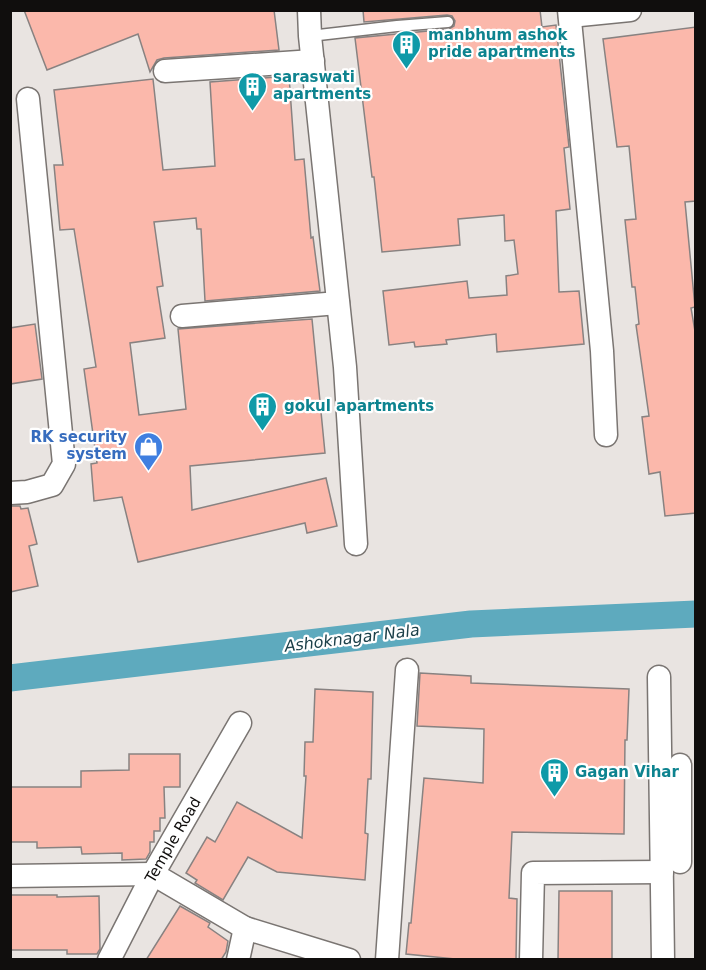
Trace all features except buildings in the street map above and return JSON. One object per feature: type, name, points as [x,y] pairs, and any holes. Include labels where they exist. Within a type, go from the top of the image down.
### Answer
[{"type":"street","points":[[309,10],[345,367],[356,544]]},
{"type":"street","points":[[606,435],[602,351],[570,13],[630,10]]},
{"type":"street","points":[[165,71],[313,61]]},
{"type":"street","points":[[10,493],[27,492],[52,485],[64,464],[28,99]]},
{"type":"street","points":[[182,316],[338,303]]},
{"type":"street","points":[[387,960],[407,670]]},
{"type":"street","points":[[659,677],[679,765],[675,864],[663,960]]},
{"type":"street","name":"Temple Road","points":[[109,960],[153,874],[240,723]]},
{"type":"street","points":[[531,960],[533,873],[675,864]]},
{"type":"street","points":[[10,876],[153,874],[245,928],[349,960]]},
{"type":"street","points":[[238,960],[245,928]]},
{"type":"lane","points":[[310,36],[448,22]]},
{"type":"waterway","name":"Ashoknagar Nala","points":[[10,678],[471,624],[696,614]]},
{"type":"place","name":"manbhum ashok pride apartments","points":[[407,70]]},
{"type":"place","name":"saraswati apartments","points":[[252,112]]},
{"type":"place","name":"gokul apartments","points":[[263,432]]},
{"type":"place","name":"RK security system","points":[[148,472]]},
{"type":"place","name":"Gagan Vihar","points":[[554,798]]}]
